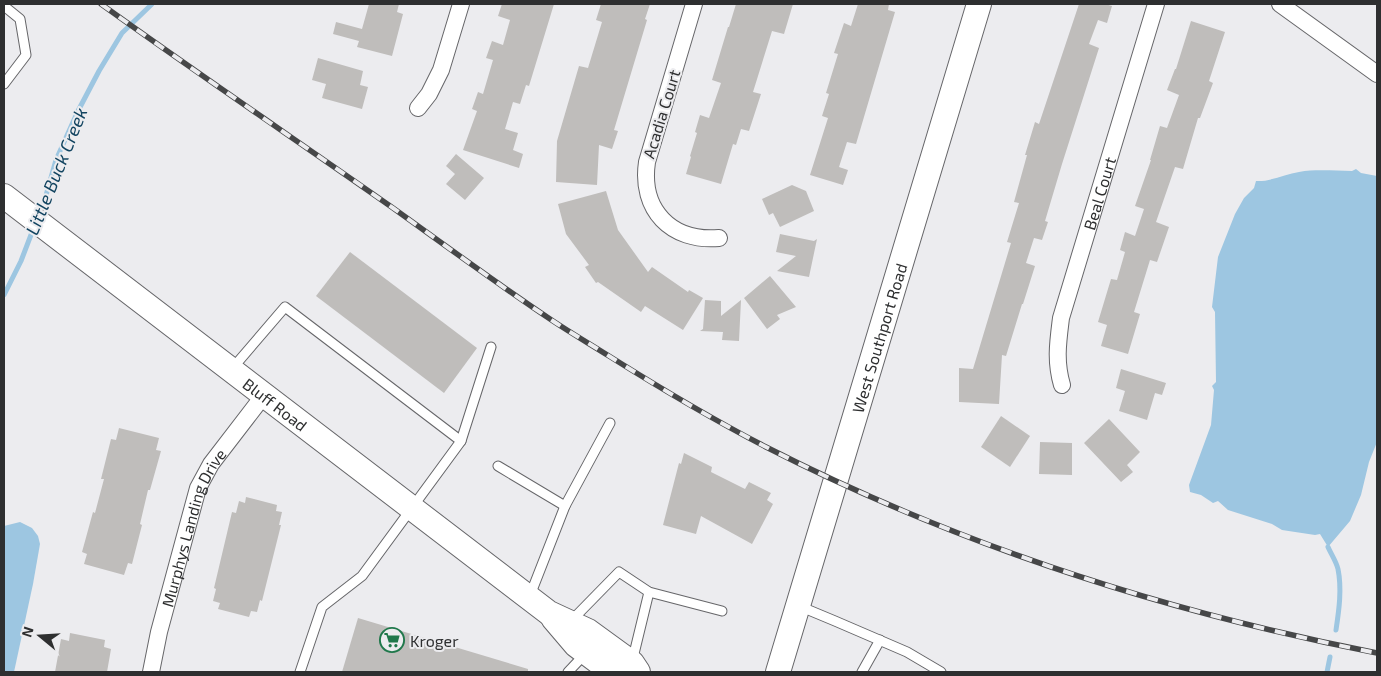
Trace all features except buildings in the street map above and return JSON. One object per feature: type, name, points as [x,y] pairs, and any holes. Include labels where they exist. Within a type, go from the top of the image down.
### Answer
[{"type":"main road","name":"West Southport Road","points":[[778,672],[979,4]]},
{"type":"main road","name":"Bluff Road","points":[[4,196],[529,598],[559,618],[588,631],[627,669]]},
{"type":"main road","name":"Bluff Road","points":[[559,618],[576,645],[586,654],[627,669]]},
{"type":"street","points":[[418,108],[429,94],[441,70],[461,4]]},
{"type":"street","name":"Acadia Court","points":[[694,4],[647,162],[645,177],[648,193],[654,208],[669,226],[683,234],[696,238],[719,238]]},
{"type":"street","name":"Beal Court","points":[[1062,385],[1057,360],[1057,343],[1061,318],[1156,4]]},
{"type":"street","points":[[1280,4],[1377,74]]},
{"type":"street","name":"Murphys Landing Drive","points":[[151,672],[160,627],[198,488],[211,464],[264,395]]},
{"type":"lane","points":[[4,6],[20,19],[26,55],[4,84]]},
{"type":"lane","points":[[231,370],[285,307],[461,441]]},
{"type":"lane","points":[[300,672],[322,607],[362,576],[461,441],[491,347]]},
{"type":"lane","points":[[529,598],[565,506],[610,423]]},
{"type":"lane","points":[[498,466],[565,506]]},
{"type":"lane","points":[[559,618],[619,572],[649,592],[722,611]]},
{"type":"lane","points":[[627,669],[649,592]]},
{"type":"lane","points":[[798,606],[907,652],[941,672]]},
{"type":"lane","points":[[862,672],[880,640]]},
{"type":"lane","points":[[568,672],[586,654]]},
{"type":"water","points":[[1356,169],[1361,173],[1377,176],[1377,442],[1369,462],[1361,495],[1350,521],[1328,547],[1320,534],[1315,535],[1282,530],[1272,524],[1228,510],[1218,501],[1213,503],[1201,495],[1190,492],[1189,485],[1211,425],[1214,390],[1212,386],[1216,382],[1215,312],[1212,307],[1218,257],[1235,214],[1244,198],[1254,188],[1256,181],[1305,171],[1352,171]]},
{"type":"water","points":[[20,522],[32,528],[38,536],[40,544],[14,672],[4,672],[4,526]]},
{"type":"waterway","name":"Little Buck Creek","points":[[39,214],[56,160],[78,111],[99,71],[122,33],[152,4]]},
{"type":"waterway","name":"Little Buck Creek","points":[[4,295],[21,261],[34,227]]},
{"type":"waterway","points":[[1328,547],[1337,566],[1340,584],[1336,630]]},
{"type":"waterway","points":[[1327,672],[1330,657]]},
{"type":"railway","points":[[101,4],[553,321],[667,391],[766,447],[913,515],[1064,571],[1142,596],[1220,617],[1377,653]]},
{"type":"place","name":"Kroger","points":[[392,640]]}]
